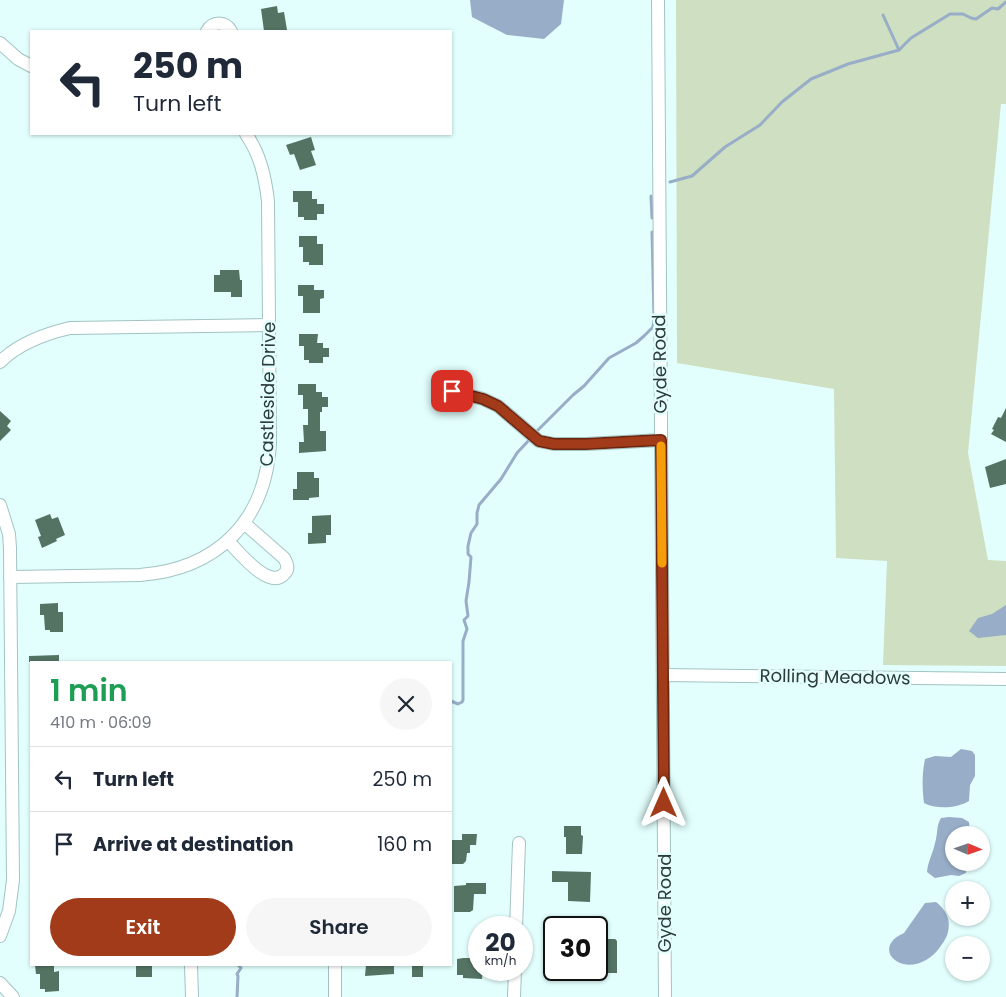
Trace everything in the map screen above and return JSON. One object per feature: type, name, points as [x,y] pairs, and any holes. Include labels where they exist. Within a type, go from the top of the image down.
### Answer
[{"type":"street","name":"Gyde Road","points":[[658,0],[665,997]]},
{"type":"street","points":[[208,30],[215,24],[223,23],[230,30]]},
{"type":"street","points":[[0,43],[18,59],[30,65]]},
{"type":"street","name":"Castleside Drive","points":[[10,577],[140,575],[160,574],[178,569],[198,561],[228,541],[244,523],[260,494],[269,460],[268,201],[266,181],[256,152],[247,135]]},
{"type":"street","points":[[0,362],[29,342],[70,328],[269,325]]},
{"type":"street","points":[[452,391],[483,399],[498,406],[539,441],[554,444],[586,444],[661,440]]},
{"type":"street","points":[[0,505],[8,534],[10,577],[12,886],[9,911],[0,936]]},
{"type":"street","points":[[228,541],[249,563],[267,578],[279,578],[284,574],[287,570],[284,558],[244,523]]},
{"type":"street","name":"Rolling Meadows","points":[[663,675],[1006,679]]},
{"type":"street","points":[[516,916],[519,843]]},
{"type":"street","points":[[191,966],[192,997]]},
{"type":"street","points":[[335,966],[335,997]]},
{"type":"street","points":[[514,997],[515,981]]},
{"type":"street","points":[[0,983],[13,997]]},
{"type":"green space","points":[[676,0],[1006,0],[1006,104],[1001,104],[968,453],[988,560],[1006,561],[1006,666],[883,665],[887,561],[836,558],[834,389],[677,363]]},
{"type":"water","points":[[470,0],[564,0],[561,24],[544,39],[507,35],[472,17]]},
{"type":"water","points":[[1006,605],[1006,635],[978,638],[969,631],[978,618],[992,614]]},
{"type":"water","points":[[961,749],[972,751],[975,755],[975,776],[970,785],[969,801],[947,807],[935,807],[924,803],[923,770],[925,759],[935,756],[951,757]]},
{"type":"water","points":[[941,818],[962,818],[969,822],[969,826],[945,826],[945,871],[966,871],[966,873],[959,876],[951,875],[935,878],[927,872]]},
{"type":"water","points":[[936,902],[943,908],[945,912],[945,926],[949,926],[947,934],[937,951],[925,960],[914,964],[904,964],[895,960],[890,954],[889,947],[894,940],[904,933],[925,903]]},
{"type":"building","points":[[277,6],[278,13],[284,12],[287,30],[264,30],[261,9]]},
{"type":"building","points":[[311,137],[315,150],[311,151],[316,165],[300,170],[294,154],[290,155],[286,145]]},
{"type":"building","points":[[293,191],[312,191],[312,199],[317,199],[317,204],[324,204],[324,214],[317,214],[317,220],[304,220],[304,217],[298,217],[298,202],[293,202]]},
{"type":"building","points":[[299,236],[317,236],[317,244],[323,244],[323,265],[309,265],[309,262],[303,262],[303,247],[299,247]]},
{"type":"building","points":[[220,270],[239,270],[240,280],[242,280],[242,297],[231,297],[231,292],[214,292],[214,275],[220,275]]},
{"type":"building","points":[[298,285],[314,285],[314,290],[324,290],[324,298],[320,299],[320,313],[303,313],[303,296],[298,296]]},
{"type":"building","points":[[299,334],[318,334],[317,343],[323,343],[323,348],[329,348],[329,357],[323,357],[323,363],[309,363],[309,360],[304,360],[304,346],[299,346]]},
{"type":"building","points":[[298,384],[316,384],[316,392],[322,392],[322,397],[328,397],[328,407],[322,407],[322,412],[320,412],[320,431],[326,431],[326,451],[299,453],[299,442],[304,442],[303,425],[308,425],[308,409],[303,409],[303,395],[298,395]]},
{"type":"building","points":[[1006,408],[1006,442],[991,434],[998,417],[1001,418]]},
{"type":"building","points":[[0,411],[11,421],[7,426],[11,430],[0,441]]},
{"type":"building","points":[[1006,459],[1006,484],[990,488],[985,467]]},
{"type":"building","points":[[297,472],[314,472],[314,478],[319,478],[319,497],[309,498],[309,500],[293,500],[293,489],[297,489]]},
{"type":"building","points":[[50,514],[52,519],[58,517],[65,535],[42,548],[38,537],[41,536],[35,520]]},
{"type":"building","points":[[331,515],[331,535],[326,535],[326,543],[308,544],[308,533],[312,533],[312,516]]},
{"type":"building","points":[[58,603],[58,612],[63,612],[63,632],[50,632],[50,630],[45,630],[44,615],[40,615],[40,604]]},
{"type":"building","points":[[59,655],[59,661],[29,662],[29,656]]},
{"type":"building","points":[[564,826],[581,826],[581,835],[583,836],[582,854],[566,854]]},
{"type":"building","points":[[462,834],[477,834],[476,845],[470,845],[470,853],[467,853],[466,861],[463,864],[452,864],[452,840],[462,840]]},
{"type":"building","points":[[552,871],[591,872],[590,902],[568,901],[568,882],[552,882]]},
{"type":"building","points":[[466,883],[486,883],[486,894],[474,894],[473,910],[470,912],[454,912],[454,886],[466,885]]},
{"type":"building","points":[[608,939],[615,939],[617,941],[617,973],[608,973]]},
{"type":"building","points":[[468,958],[468,978],[463,978],[463,975],[457,975],[457,959]]},
{"type":"building","points":[[35,966],[54,966],[54,972],[59,971],[59,991],[45,992],[45,989],[40,989],[40,974],[36,974]]},
{"type":"building","points":[[136,966],[152,966],[152,977],[136,977]]},
{"type":"building","points":[[366,966],[394,966],[394,974],[365,976]]},
{"type":"building","points":[[412,966],[423,966],[423,977],[412,977]]},
{"type":"waterway","points":[[670,182],[692,176],[725,147],[760,125],[782,102],[811,79],[848,64],[899,50],[911,38],[950,14],[963,14],[976,19],[992,8],[998,9],[1006,2]]},
{"type":"waterway","points":[[883,15],[899,50]]},
{"type":"waterway","points":[[651,196],[652,218]]},
{"type":"waterway","points":[[534,434],[584,386],[609,358],[636,343],[653,327],[652,232]]},
{"type":"waterway","points":[[452,701],[458,704],[463,700],[463,641],[467,629],[464,620],[468,616],[466,601],[471,557],[468,554],[468,546],[471,533],[477,524],[479,505],[501,479],[517,453],[530,439]]},
{"type":"waterway","points":[[237,997],[237,974],[241,968],[239,966]]},
{"type":"slow traffic","points":[[661,446],[662,563]]},
{"type":"route","points":[[452,391],[483,399],[498,406],[539,441],[554,444],[586,444],[661,440],[664,803]]}]
